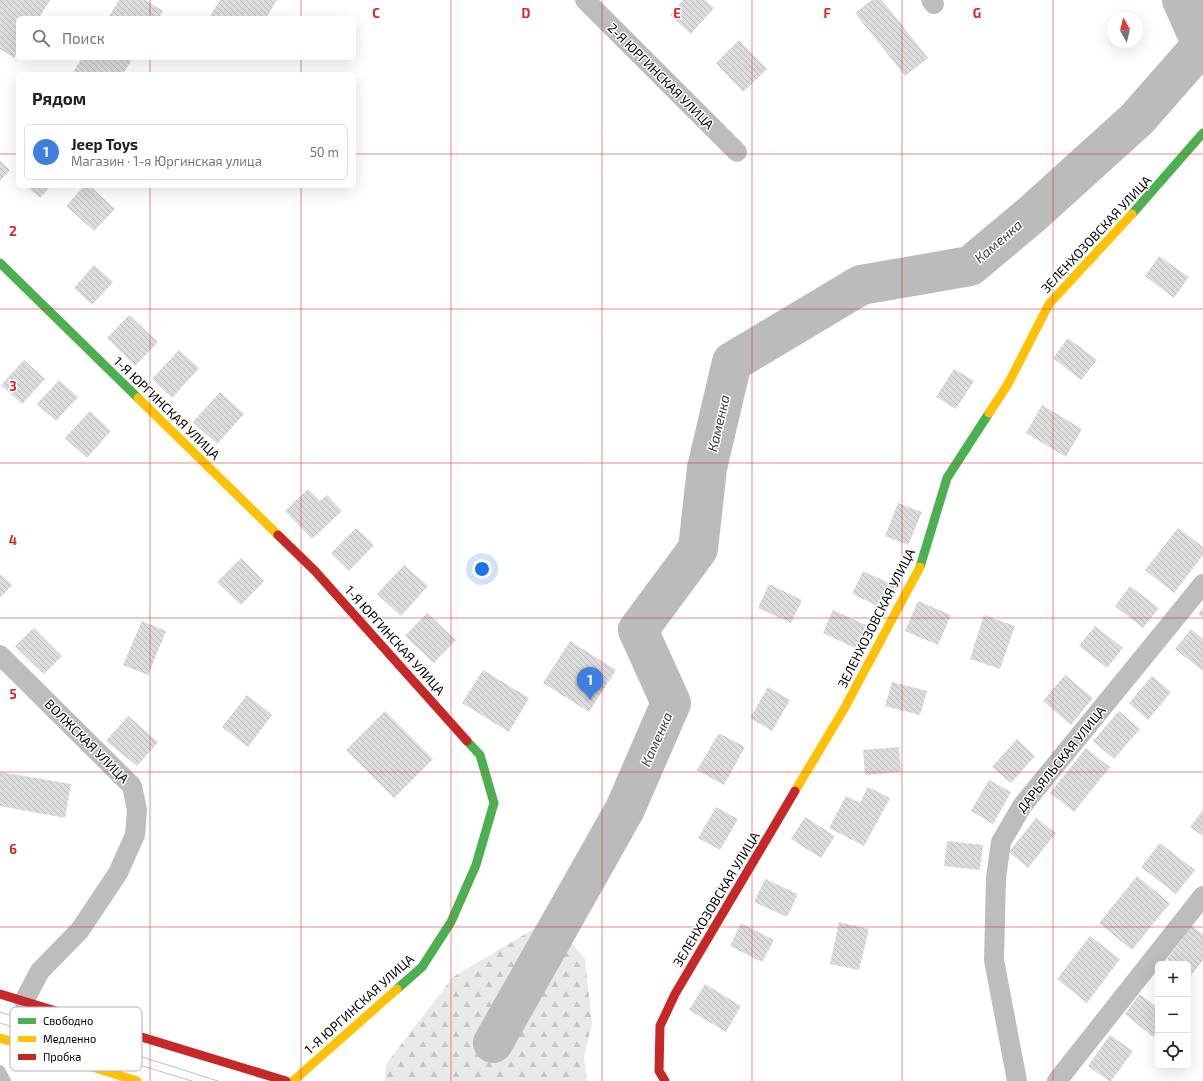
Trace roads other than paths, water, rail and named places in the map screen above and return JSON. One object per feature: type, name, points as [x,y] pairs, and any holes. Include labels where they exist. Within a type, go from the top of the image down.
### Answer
[{"type":"street","name":"2-Я ЮРГИНСКАЯ УЛИЦА","points":[[585,0],[737,152]]},
{"type":"street","name":"ЗЕЛЕНХОЗОВСКАЯ УЛИЦА","points":[[664,1081],[659,1071],[660,1026],[676,994],[844,709],[922,563],[947,478],[1008,384],[1049,304],[1141,205],[1203,133]]},
{"type":"street","name":"1-Я ЮРГИНСКАЯ УЛИЦА","points":[[0,263],[315,571],[480,755],[494,803],[476,865],[451,922],[422,966],[293,1081]]},
{"type":"street","name":"ДАРЬЯЛЬСКАЯ УЛИЦА","points":[[1017,1081],[994,960],[996,878],[1001,842],[1022,806],[1203,584]]},
{"type":"street","name":"ВОЛЖСКАЯ УЛИЦА","points":[[0,655],[132,786],[137,810],[136,835],[118,873],[80,930],[40,971],[24,1001]]},
{"type":"street","points":[[1057,1081],[1203,896]]},
{"type":"street","points":[[0,994],[44,1007]]},
{"type":"street","points":[[142,1037],[286,1081]]},
{"type":"street","points":[[0,1038],[10,1041]]},
{"type":"street","points":[[105,1071],[137,1081]]},
{"type":"lane","points":[[0,1070],[6,1081]]},
{"type":"waterway","name":"Каменка","points":[[493,1043],[625,809],[671,703],[638,630],[698,549],[707,468],[732,362],[861,285],[970,266],[1031,215],[1137,119],[1202,45],[1182,0]]},
{"type":"tram line","points":[[0,1012],[10,1015]]},
{"type":"tram line","points":[[0,1023],[10,1026]]},
{"type":"tram line","points":[[142,1057],[218,1081]]},
{"type":"tram line","points":[[142,1066],[192,1081]]},
{"type":"place","name":"Jeep Toys","points":[[590,700]]}]
